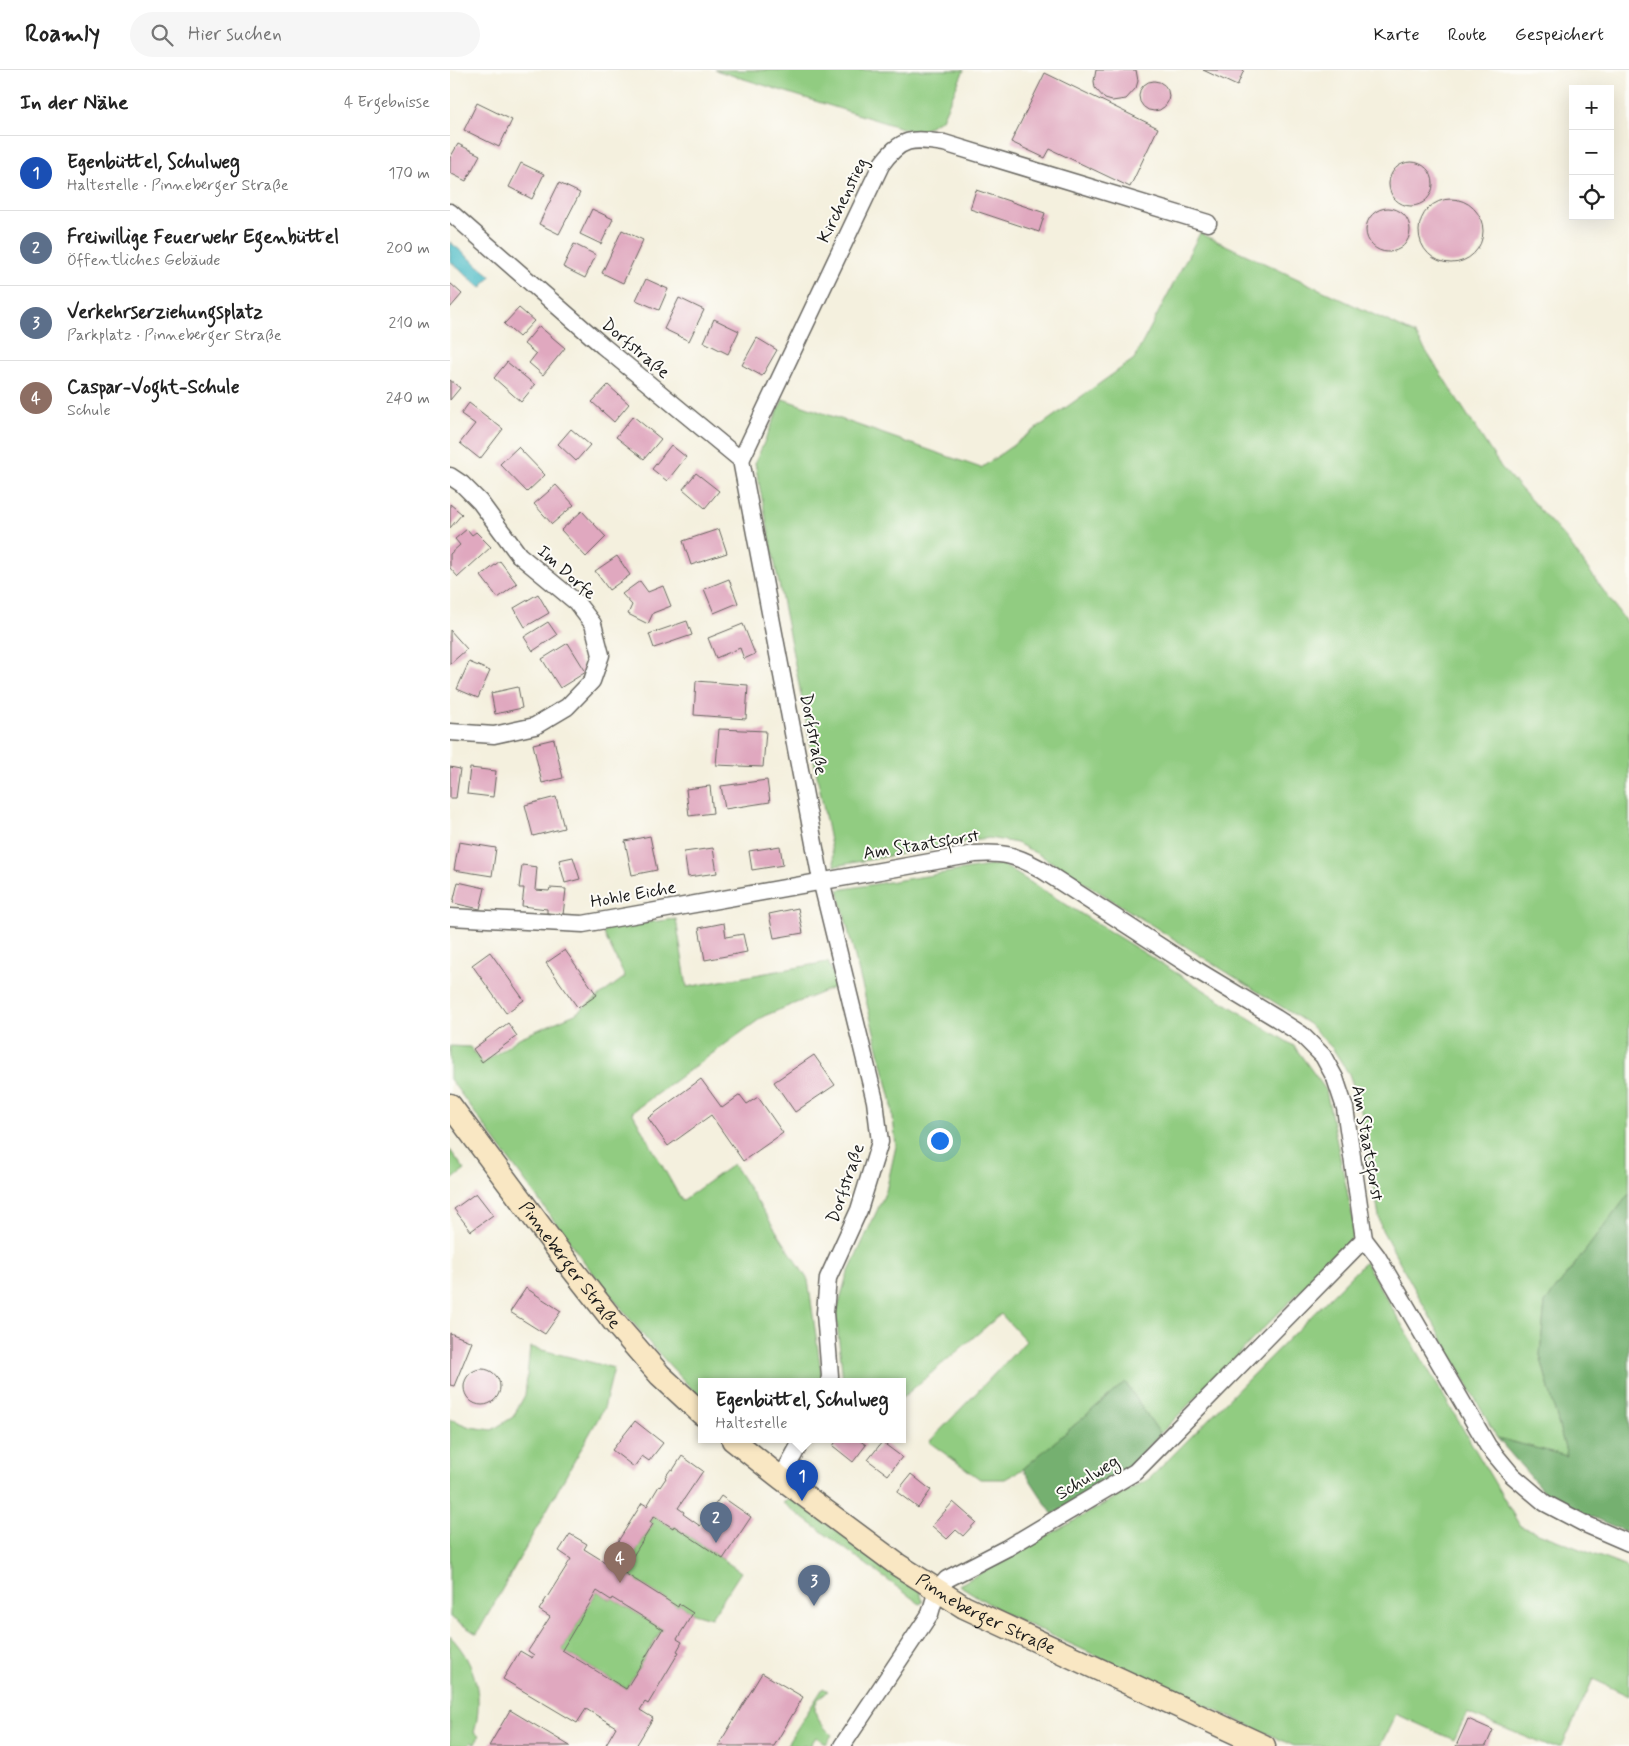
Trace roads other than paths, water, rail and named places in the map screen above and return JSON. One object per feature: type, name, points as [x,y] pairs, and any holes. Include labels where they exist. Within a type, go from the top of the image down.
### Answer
[{"type":"main road","name":"Pinneberger Straße","points":[[450,1104],[614,1322],[660,1375],[698,1410]]},
{"type":"main road","name":"Pinneberger Straße","points":[[737,1443],[898,1565],[981,1616],[1264,1746]]},
{"type":"street","name":"Kirchenstieg","points":[[741,460],[881,164],[890,151],[904,141],[924,140],[944,143],[1208,223]]},
{"type":"street","name":"Dorfstraße","points":[[450,212],[603,346],[741,460],[821,880],[875,1100],[880,1142],[859,1210],[828,1278],[825,1313],[830,1378]]},
{"type":"street","name":"Im Dorfe","points":[[450,476],[462,484],[480,502],[519,555],[576,602],[593,624],[601,655],[592,681],[586,688],[567,708],[535,726],[494,735],[450,732]]},
{"type":"street","name":"Am Staatsforst","points":[[821,880],[975,854],[997,853],[1019,858],[1039,868],[1195,969],[1300,1034],[1322,1056],[1335,1078],[1345,1108],[1364,1239],[1377,1256],[1488,1446],[1512,1476],[1546,1503],[1585,1524],[1629,1543]]},
{"type":"street","name":"Hohle Eiche","points":[[450,917],[582,924],[821,880]]},
{"type":"street","name":"Schulweg","points":[[937,1590],[947,1579],[1007,1548],[1135,1472],[1364,1239]]},
{"type":"street","points":[[781,1478],[800,1443]]},
{"type":"street","points":[[842,1746],[930,1614],[937,1590]]},
{"type":"water","points":[[450,242],[491,276],[481,288],[450,261]]},
{"type":"place","name":"Egenbüttel, Schulweg","points":[[802,1501]]},
{"type":"place","name":"Freiwillige Feuerwehr Egenbüttel","points":[[716,1543]]},
{"type":"place","name":"Caspar-Voght-Schule","points":[[620,1583]]},
{"type":"place","name":"Verkehrserziehungsplatz","points":[[814,1606]]}]
